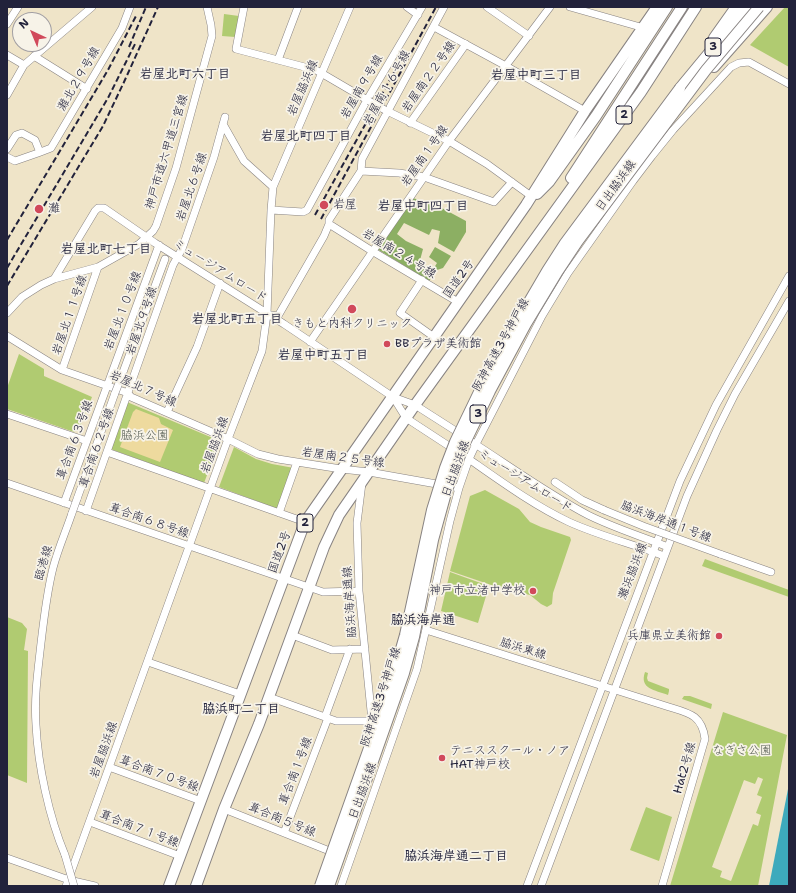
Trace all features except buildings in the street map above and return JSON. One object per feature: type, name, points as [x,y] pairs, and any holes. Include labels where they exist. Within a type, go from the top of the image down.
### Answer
[{"type":"highway","name":"国道2号","points":[[169,886],[305,522],[528,201],[585,111],[658,7]]},
{"type":"highway","name":"国道2号","points":[[528,201],[549,182],[596,116],[667,7]]},
{"type":"highway","name":"2","points":[[548,220],[570,178],[682,7]]},
{"type":"highway","name":"2","points":[[196,886],[224,809],[249,750],[324,547],[339,515],[415,405],[641,92],[696,7]]},
{"type":"highway","points":[[680,88],[736,7]]},
{"type":"highway","name":"阪神高速3号神戸線","points":[[320,886],[374,735],[395,670],[405,636],[432,510],[455,442],[488,376],[547,271],[570,237],[680,88],[748,7]]},
{"type":"highway","name":"阪神高速3号神戸線","points":[[330,886],[404,673],[414,637],[440,512],[453,470],[490,391],[526,324],[578,241],[683,100],[724,47],[759,7]]},
{"type":"highway","points":[[683,100],[723,58],[767,7]]},
{"type":"street","points":[[7,24],[18,7]]},
{"type":"street","points":[[7,95],[24,65],[92,7]]},
{"type":"street","name":"灘北２９号線","points":[[7,157],[15,161],[51,148],[122,28],[130,7]]},
{"type":"street","name":"神戸市道六甲道三宮線","points":[[7,313],[28,293],[54,279],[98,266],[139,244],[156,226],[176,168],[212,36],[207,7]]},
{"type":"street","points":[[244,7],[236,49],[316,70],[410,123],[449,141],[487,164],[512,182],[528,201]]},
{"type":"street","points":[[278,60],[298,7]]},
{"type":"street","name":"岩屋脇浜線","points":[[67,883],[228,439],[262,351],[267,314],[273,187],[350,7]]},
{"type":"street","points":[[406,7],[418,15]]},
{"type":"street","name":"岩屋南９号線","points":[[271,210],[304,212],[307,210],[422,7]]},
{"type":"street","name":"岩屋南１６号線","points":[[267,314],[278,316],[324,236],[329,220],[362,171],[362,159],[386,110],[444,7]]},
{"type":"street","points":[[488,7],[529,36]]},
{"type":"street","name":"岩屋南１号線","points":[[310,342],[449,141],[550,7]]},
{"type":"street","points":[[570,7],[644,28]]},
{"type":"street","points":[[434,27],[585,111]]},
{"type":"street","name":"岩屋南２２号線","points":[[410,123],[466,44]]},
{"type":"street","points":[[7,55],[24,65]]},
{"type":"street","points":[[34,56],[87,89]]},
{"type":"street","name":"日出脇浜線","points":[[340,886],[412,684],[426,630],[448,527],[469,459],[542,316],[568,273],[633,181],[672,130],[731,67],[739,63],[750,62],[789,84]]},
{"type":"street","name":"岩屋北６号線","points":[[178,257],[214,157],[224,120],[244,161],[273,187]]},
{"type":"street","points":[[7,149],[16,135],[22,133],[36,142],[39,150],[38,153]]},
{"type":"street","points":[[362,171],[399,173],[424,177],[494,202],[512,182]]},
{"type":"street","name":"ミュージアムロード","points":[[54,279],[95,211],[98,208],[104,208],[146,237],[220,283],[393,397],[415,405],[545,490],[589,515],[620,529],[668,547]]},
{"type":"street","name":"岩屋南２４号線","points":[[329,224],[458,302]]},
{"type":"street","name":"岩屋北１０号線","points":[[107,385],[159,245]]},
{"type":"street","name":"岩屋北９号線","points":[[128,392],[178,257]]},
{"type":"street","name":"臨港線","points":[[74,886],[52,814],[40,755],[36,724],[36,688],[45,605],[53,566],[115,393],[166,259]]},
{"type":"street","name":"岩屋北１１号線","points":[[62,370],[98,266]]},
{"type":"street","name":"灘浜脇浜線","points":[[527,886],[680,481],[716,405],[789,276]]},
{"type":"street","points":[[422,280],[400,313],[434,337]]},
{"type":"street","points":[[167,412],[197,347],[220,283]]},
{"type":"street","name":"灘浜脇浜線","points":[[541,886],[687,496],[716,430],[789,301]]},
{"type":"street","name":"岩屋北７号線","points":[[7,336],[62,370],[128,392],[131,397],[228,439]]},
{"type":"street","name":"葺合南６３号線","points":[[64,503],[107,385]]},
{"type":"street","name":"葺合南６２号線","points":[[86,511],[128,392]]},
{"type":"street","name":"ミュージアムロード","points":[[393,397],[406,418],[542,507],[569,522],[664,556]]},
{"type":"street","points":[[7,414],[86,442]]},
{"type":"street","name":"岩屋南２５号線","points":[[228,439],[258,454],[278,459],[369,472],[459,488]]},
{"type":"street","points":[[107,452],[305,522]]},
{"type":"street","points":[[280,513],[297,462]]},
{"type":"street","name":"脇浜海岸通線","points":[[320,886],[374,733],[359,591],[357,523],[362,481]]},
{"type":"street","name":"脇浜海岸通１号線","points":[[555,482],[582,500],[604,510],[643,526],[772,572]]},
{"type":"street","name":"葺合南６８号線","points":[[7,483],[323,592],[359,591]]},
{"type":"street","name":"脇浜東線","points":[[426,630],[614,690]]},
{"type":"street","points":[[292,635],[332,650],[365,649]]},
{"type":"street","name":"葺合南１号線","points":[[284,833],[350,649]]},
{"type":"street","points":[[148,662],[240,694]]},
{"type":"street","name":"Hat2号線","points":[[614,690],[691,714],[700,721],[704,729],[705,739],[662,886]]},
{"type":"street","points":[[269,697],[336,721],[373,721]]},
{"type":"street","name":"葺合南７０号線","points":[[109,767],[201,801]]},
{"type":"street","name":"葺合南５号線","points":[[224,809],[332,852]]},
{"type":"street","name":"葺合南７１号線","points":[[90,822],[180,856]]},
{"type":"street","points":[[7,858],[67,883],[95,886]]},
{"type":"green space","points":[[785,7],[789,7],[789,67],[750,45]]},
{"type":"green space","points":[[224,14],[239,16],[235,37],[222,36]]},
{"type":"green space","points":[[413,198],[440,207],[466,221],[466,232],[454,252],[438,243],[440,231],[432,229],[429,235],[404,223],[397,234],[406,241],[423,249],[419,264],[432,271],[437,263],[429,257],[435,247],[451,256],[443,268],[437,270],[429,281],[377,249]]},
{"type":"green space","points":[[19,354],[44,369],[44,376],[92,397],[79,429],[74,432],[7,409],[7,388]]},
{"type":"green space","name":"脇浜公園","points":[[127,402],[220,441],[204,483],[111,448]]},
{"type":"green space","points":[[234,447],[256,459],[294,468],[278,509],[219,487]]},
{"type":"green space","points":[[485,490],[519,509],[530,522],[570,537],[571,540],[553,593],[552,604],[547,607],[530,595],[503,589],[450,571],[470,496]]},
{"type":"green space","points":[[705,559],[789,590],[789,597],[702,566]]},
{"type":"green space","points":[[450,572],[489,586],[478,623],[441,611]]},
{"type":"green space","points":[[7,617],[22,623],[27,629],[24,650],[28,651],[27,783],[7,775]]},
{"type":"green space","points":[[645,672],[648,673],[648,681],[669,689],[668,695],[653,690],[646,685],[644,682]]},
{"type":"green space","points":[[684,696],[690,696],[712,704],[711,709],[682,699]]},
{"type":"green space","name":"なぎさ公園","points":[[723,712],[787,735],[758,886],[670,886]],"holes":[[[758,777],[763,779],[757,795],[762,797],[756,813],[761,815],[758,826],[753,824],[731,881],[720,877],[722,871],[712,867],[744,780],[755,784]]]},
{"type":"green space","points":[[646,807],[672,817],[659,861],[630,850]]},
{"type":"sand","points":[[136,409],[159,418],[161,424],[173,430],[160,462],[120,447],[133,412]]},
{"type":"water","points":[[789,784],[789,886],[769,886]]},
{"type":"railway","points":[[129,47],[146,7]]},
{"type":"railway","points":[[7,286],[103,126],[158,7]]},
{"type":"railway","points":[[321,219],[436,7]]},
{"type":"railway","points":[[7,240],[108,70],[136,16]]},
{"type":"railway","points":[[7,268],[108,98],[136,42]]},
{"type":"railway","points":[[315,215],[402,58]]},
{"type":"place","name":"岩屋","points":[[324,205]]},
{"type":"place","name":"灘","points":[[39,209]]},
{"type":"place","name":"きもと内科クリニック","points":[[352,309]]},
{"type":"place","name":"BBプラザ美術館","points":[[387,344]]},
{"type":"place","name":"神戸市立渚中学校","points":[[533,591]]},
{"type":"place","name":"兵庫県立美術館","points":[[719,636]]},
{"type":"place","name":"テニススクール・ノア HAT神戸校","points":[[442,758]]},
{"type":"district","name":"岩屋北町六丁目","points":[[185,75]]},
{"type":"district","name":"岩屋中町三丁目","points":[[536,76]]},
{"type":"district","name":"岩屋北町四丁目","points":[[306,137]]},
{"type":"district","name":"岩屋中町四丁目","points":[[423,207]]},
{"type":"district","name":"岩屋北町七丁目","points":[[106,250]]},
{"type":"district","name":"岩屋北町五丁目","points":[[237,320]]},
{"type":"district","name":"岩屋中町五丁目","points":[[323,356]]},
{"type":"district","name":"脇浜海岸通","points":[[423,621]]},
{"type":"district","name":"脇浜町二丁目","points":[[241,710]]},
{"type":"district","name":"脇浜海岸通二丁目","points":[[456,857]]}]
